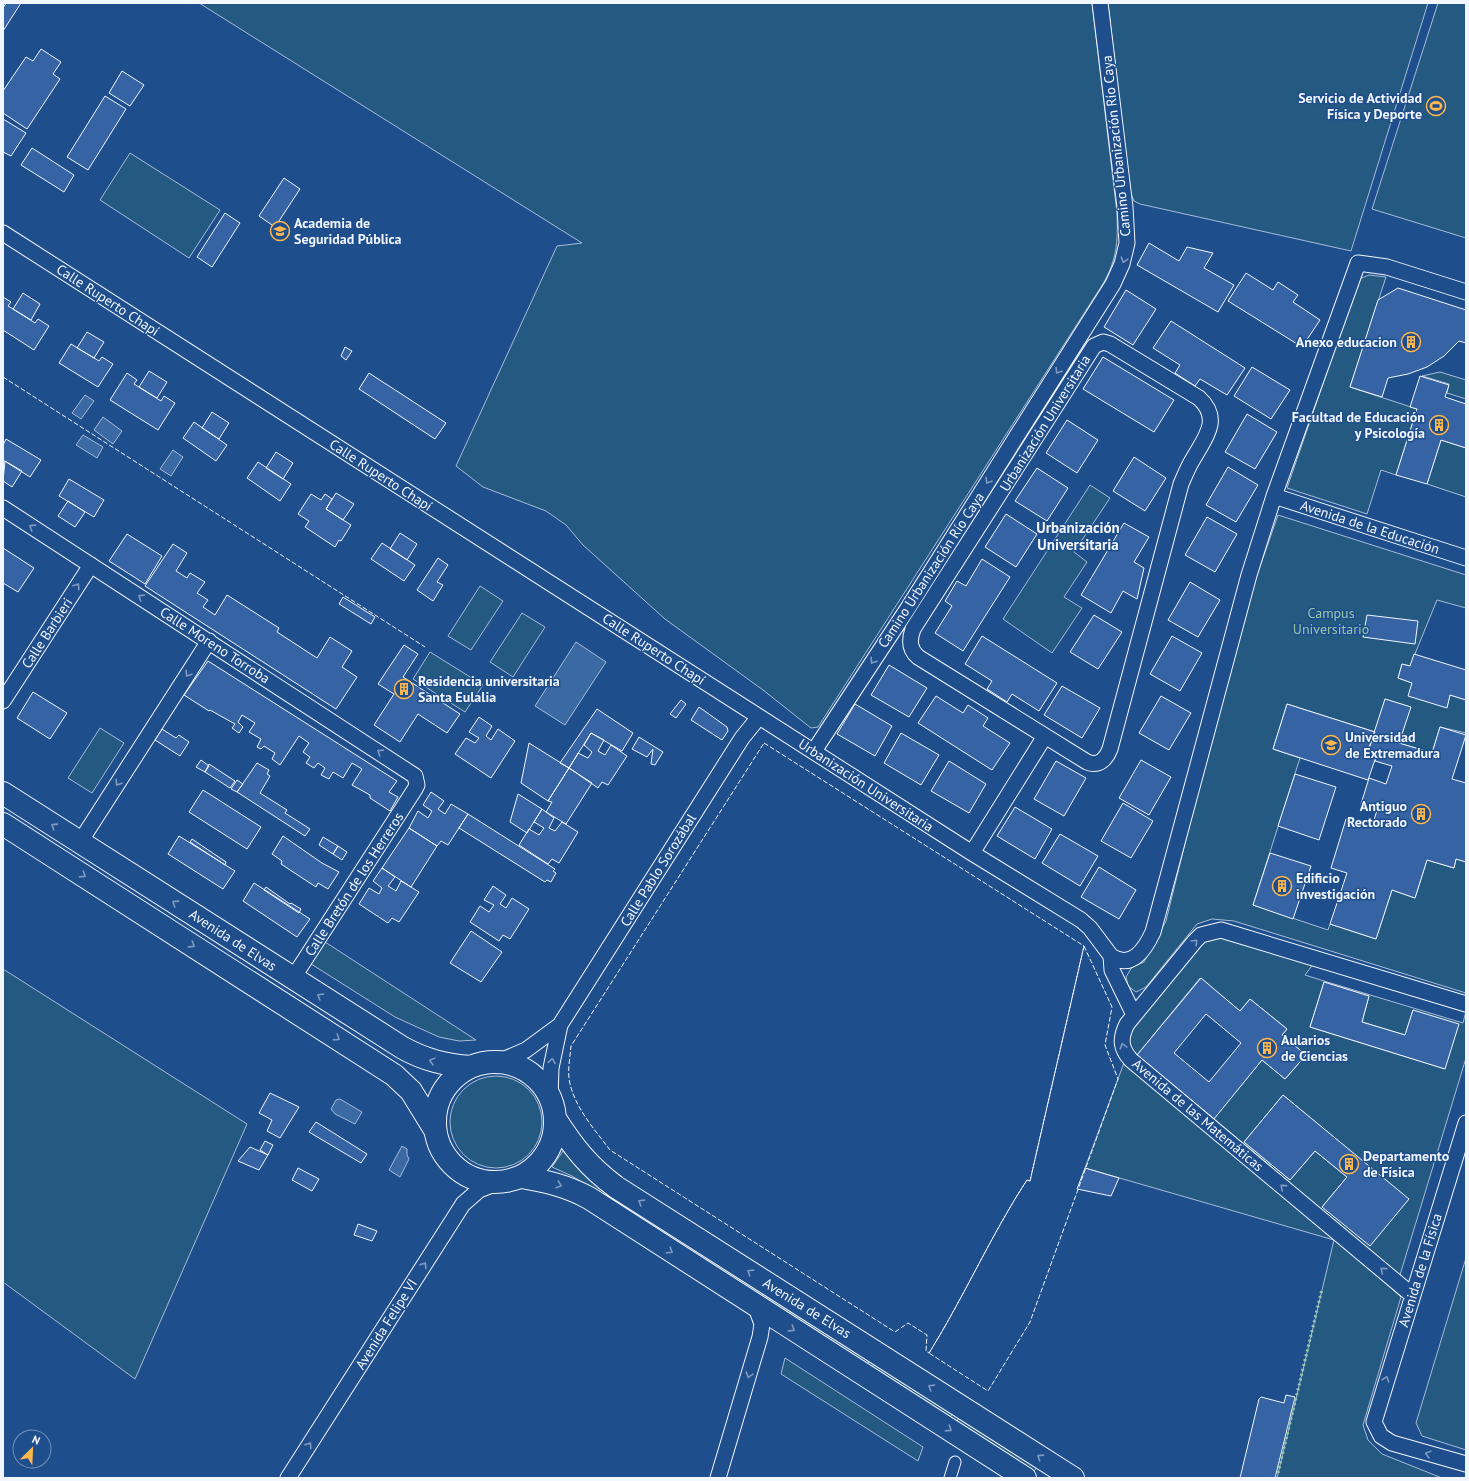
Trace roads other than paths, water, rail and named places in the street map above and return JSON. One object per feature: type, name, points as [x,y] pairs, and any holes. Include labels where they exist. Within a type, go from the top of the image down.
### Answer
[{"type":"highway","name":"Avenida de Elvas","points":[[3,793],[403,1048],[423,1059],[450,1066],[471,1067]]},
{"type":"highway","name":"Avenida de Elvas","points":[[3,824],[388,1071],[411,1091],[435,1130]]},
{"type":"highway","points":[[490,1062],[498,1062],[507,1063],[527,1071],[546,1089],[554,1106],[556,1120],[554,1138],[544,1159],[521,1177],[497,1183],[477,1180],[459,1171],[443,1154],[435,1130],[436,1107],[442,1093],[457,1076],[471,1067],[490,1062]]},
{"type":"highway","name":"Avenida de Elvas","points":[[556,1120],[581,1157],[596,1172],[616,1187],[1073,1478]]},
{"type":"highway","name":"Avenida de Elvas","points":[[521,1177],[549,1181],[573,1189],[1025,1478]]},
{"type":"street","name":"Camino Urbanización Río Caya","points":[[814,751],[908,608],[1113,284],[1126,253],[1127,243],[1125,207],[1100,3]]},
{"type":"street","name":"Calle Ruperto Chapí","points":[[3,232],[759,717]]},
{"type":"street","points":[[1111,956],[1124,961],[1137,957],[1148,943],[1153,932],[1249,575],[1274,496],[1358,263],[1387,267],[1466,292]]},
{"type":"street","name":"Urbanización Universitaria","points":[[1105,342],[1199,398],[1208,411],[1210,426],[1181,484],[1107,756],[1098,763],[1090,763],[1044,736],[918,657],[913,651],[910,640],[914,629],[1094,346],[1105,342]]},
{"type":"street","name":"Avenida de la Educación","points":[[1274,496],[1466,558]]},
{"type":"street","name":"Calle Moreno Torroba","points":[[3,508],[412,773],[417,780],[415,790]]},
{"type":"street","name":"Calle Barbieri","points":[[3,701],[91,565]]},
{"type":"street","points":[[80,842],[209,641]]},
{"type":"street","name":"Urbanización Universitaria","points":[[759,717],[972,853],[1081,920],[1098,936],[1111,956],[1112,970],[1134,1015]]},
{"type":"street","name":"Calle Pablo Sorozábal","points":[[498,1062],[531,1048],[560,1025],[742,738],[759,717]]},
{"type":"street","points":[[972,853],[1044,736]]},
{"type":"street","name":"Calle Bretón de los Herreros","points":[[293,978],[415,790]]},
{"type":"street","name":"Avenida de las Matemáticas","points":[[1412,1295],[1131,1060],[1122,1047],[1121,1039],[1123,1031],[1134,1015],[1195,941],[1201,935],[1221,930],[1466,1004]]},
{"type":"street","name":"Calle Pablo Sorozábal","points":[[550,1098],[551,1068],[560,1025]]},
{"type":"street","name":"Avenida de la Física","points":[[1466,1123],[1374,1416],[1377,1432],[1386,1440],[1401,1446],[1466,1464]]},
{"type":"street","name":"Avenida Felipe VI","points":[[288,1478],[463,1204],[479,1190],[497,1183]]},
{"type":"street","points":[[718,1478],[760,1337],[762,1324],[755,1305]]},
{"type":"street","points":[[950,1478],[955,1462]]},
{"type":"place","name":"Servicio de Actividad Física y Deporte","points":[[1436,106]]},
{"type":"place","name":"Academia de Seguridad Pública","points":[[280,231]]},
{"type":"place","name":"Anexo educacion","points":[[1411,342]]},
{"type":"place","name":"Facultad de Educación y Psicología","points":[[1439,425]]},
{"type":"place","name":"Residencia universitaria Santa Eulalia","points":[[404,689]]},
{"type":"place","name":"Universidad de Extremadura","points":[[1331,745]]},
{"type":"place","name":"Antiguo Rectorado","points":[[1421,814]]},
{"type":"place","name":"Edificio investigación","points":[[1282,886]]},
{"type":"place","name":"Aularios de Ciencias","points":[[1267,1048]]},
{"type":"place","name":"Departamento de Física","points":[[1349,1164]]},
{"type":"district","name":"Urbanización Universitaria","points":[[1078,536]]},
{"type":"park label","name":"Campus Universitario","points":[[1331,622]]}]
